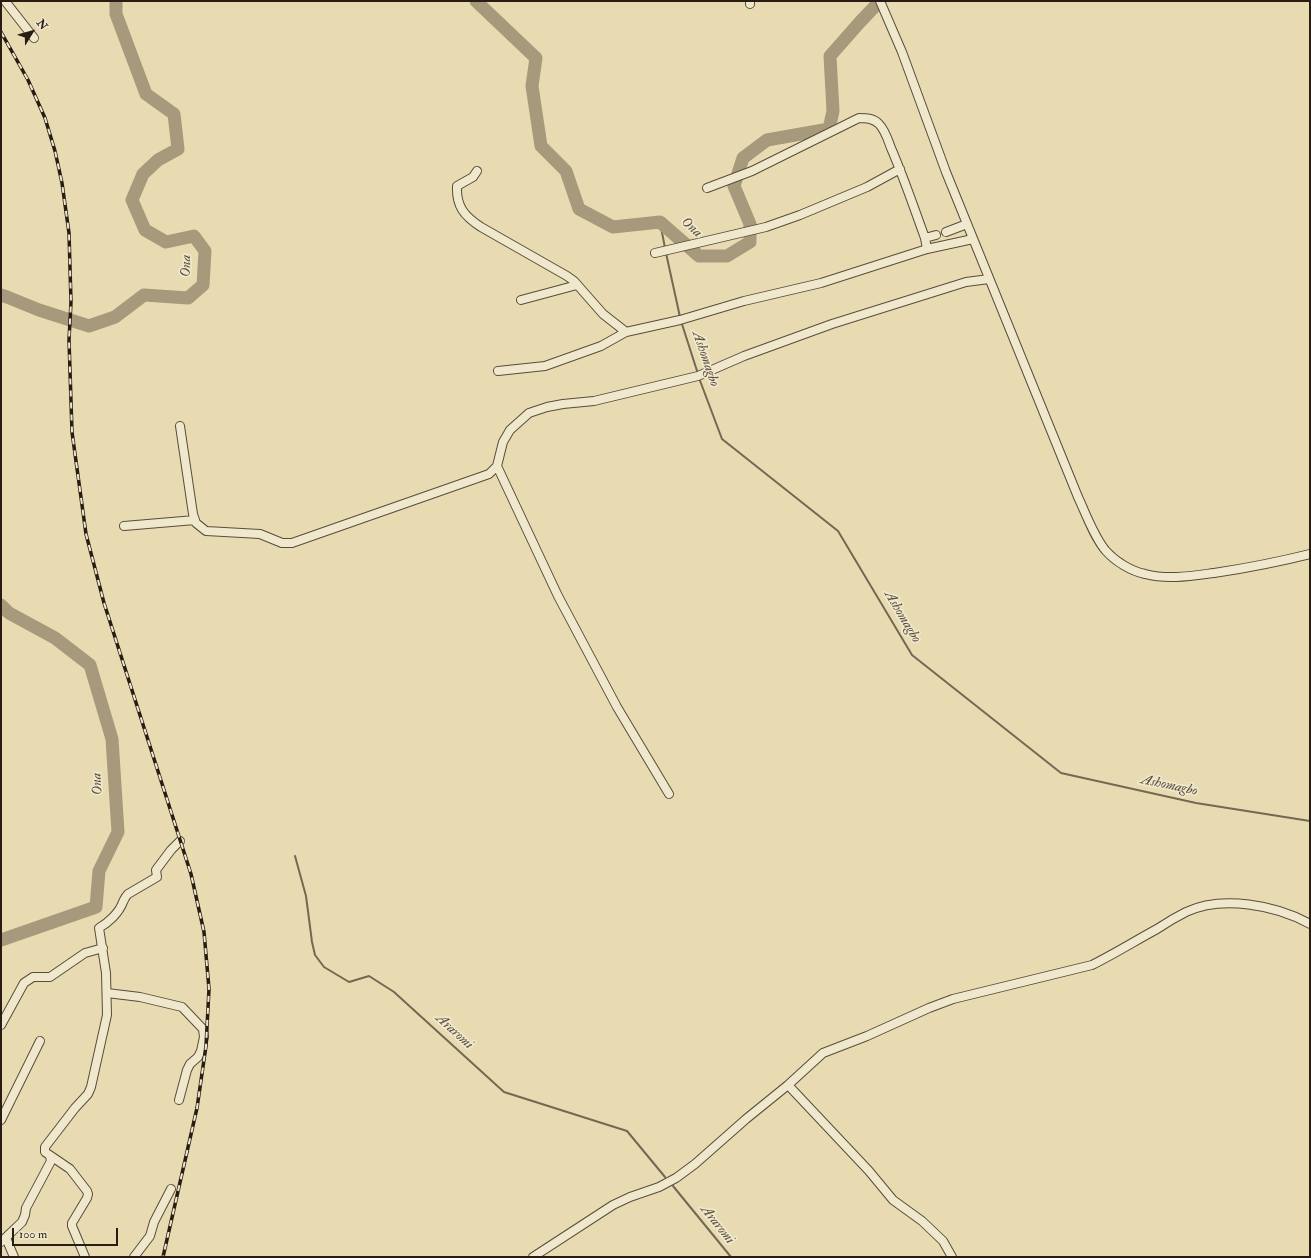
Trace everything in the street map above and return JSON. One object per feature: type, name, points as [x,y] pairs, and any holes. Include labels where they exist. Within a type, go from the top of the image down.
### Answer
[{"type":"street","points":[[5,1],[34,38]]},
{"type":"street","points":[[880,1],[902,52],[946,172],[1083,508],[1098,538],[1106,550],[1114,558],[1126,566],[1144,574],[1163,577],[1174,577],[1251,567],[1310,554]]},
{"type":"street","points":[[707,188],[752,171],[858,118],[867,118],[880,124],[900,170],[928,248]]},
{"type":"street","points":[[655,253],[766,227],[800,215],[867,187],[900,170]]},
{"type":"street","points":[[477,171],[473,176],[457,186],[458,200],[464,214],[471,221],[567,276],[578,285],[603,314],[626,332]]},
{"type":"street","points":[[946,232],[967,224]]},
{"type":"street","points":[[925,238],[936,235]]},
{"type":"street","points":[[498,371],[545,366],[601,346],[626,332],[680,320],[744,301],[821,283],[928,248],[973,239]]},
{"type":"street","points":[[180,426],[186,472],[195,520],[198,526],[206,531],[260,534],[274,541],[287,544],[489,474],[497,466],[503,442],[510,430],[529,413],[563,404],[594,401],[698,376],[744,356],[832,324],[966,282],[990,279]]},
{"type":"street","points":[[521,300],[578,285]]},
{"type":"street","points":[[497,466],[558,596],[617,707],[668,794]]},
{"type":"street","points":[[124,526],[195,520]]},
{"type":"street","points":[[85,1257],[72,1223],[88,1194],[70,1170],[45,1152],[45,1147],[75,1108],[88,1094],[91,1087],[107,1015],[106,973],[99,928],[106,924],[124,902],[125,897],[128,894],[157,877],[156,870],[170,850],[180,841]]},
{"type":"street","points":[[533,1257],[613,1205],[630,1197],[659,1187],[676,1178],[696,1164],[746,1118],[788,1085],[822,1053],[866,1036],[952,998],[1092,965],[1186,912],[1201,907],[1246,903],[1275,909],[1300,918],[1310,924]]},
{"type":"street","points":[[1,1025],[24,983],[33,977],[50,977],[85,953],[103,948]]},
{"type":"street","points":[[107,993],[140,996],[182,1007],[203,1029],[204,1037],[201,1051],[187,1070],[179,1100]]},
{"type":"street","points":[[1,1120],[40,1042]]},
{"type":"street","points":[[788,1085],[869,1171],[893,1200],[922,1221],[943,1240],[952,1257]]},
{"type":"street","points":[[14,1257],[4,1240],[22,1222],[26,1208],[51,1161],[50,1156]]},
{"type":"street","points":[[134,1257],[150,1236],[154,1222],[171,1189]]},
{"type":"waterway","name":"Ona","points":[[1,295],[39,310],[89,326],[115,317],[144,295],[188,298],[203,285],[205,251],[194,236],[166,242],[145,230],[132,200],[143,174],[158,160],[178,149],[174,114],[146,94],[116,14],[116,1]]},
{"type":"waterway","name":"Ona","points":[[476,1],[536,58],[532,86],[541,146],[566,171],[579,209],[613,227],[660,222],[699,256],[727,256],[750,242],[750,224],[734,186],[743,158],[767,140],[829,129],[833,111],[830,56],[880,1]]},
{"type":"waterway","name":"Ashomagbo","points":[[660,222],[665,248]]},
{"type":"waterway","name":"Ashomagbo","points":[[666,253],[680,317]]},
{"type":"waterway","name":"Ashomagbo","points":[[681,321],[698,374]]},
{"type":"waterway","name":"Ashomagbo","points":[[699,378],[722,439],[838,531],[912,655],[1061,773],[1196,803],[1310,821]]},
{"type":"waterway","name":"Ona","points":[[1,605],[9,613],[55,638],[90,665],[112,739],[118,832],[99,871],[96,907],[1,940]]},
{"type":"waterway","name":"Araromi","points":[[295,856],[306,896],[315,955],[324,967],[349,982],[369,976],[394,992],[504,1092],[627,1131],[665,1177]]},
{"type":"waterway","name":"Araromi","points":[[673,1186],[731,1257]]},
{"type":"railway","points":[[1,32],[28,80],[45,118],[55,151],[62,183],[69,233],[71,302],[69,340],[72,432],[86,534],[104,603],[191,874],[204,932],[209,989],[206,1046],[197,1108],[163,1257]]}]
